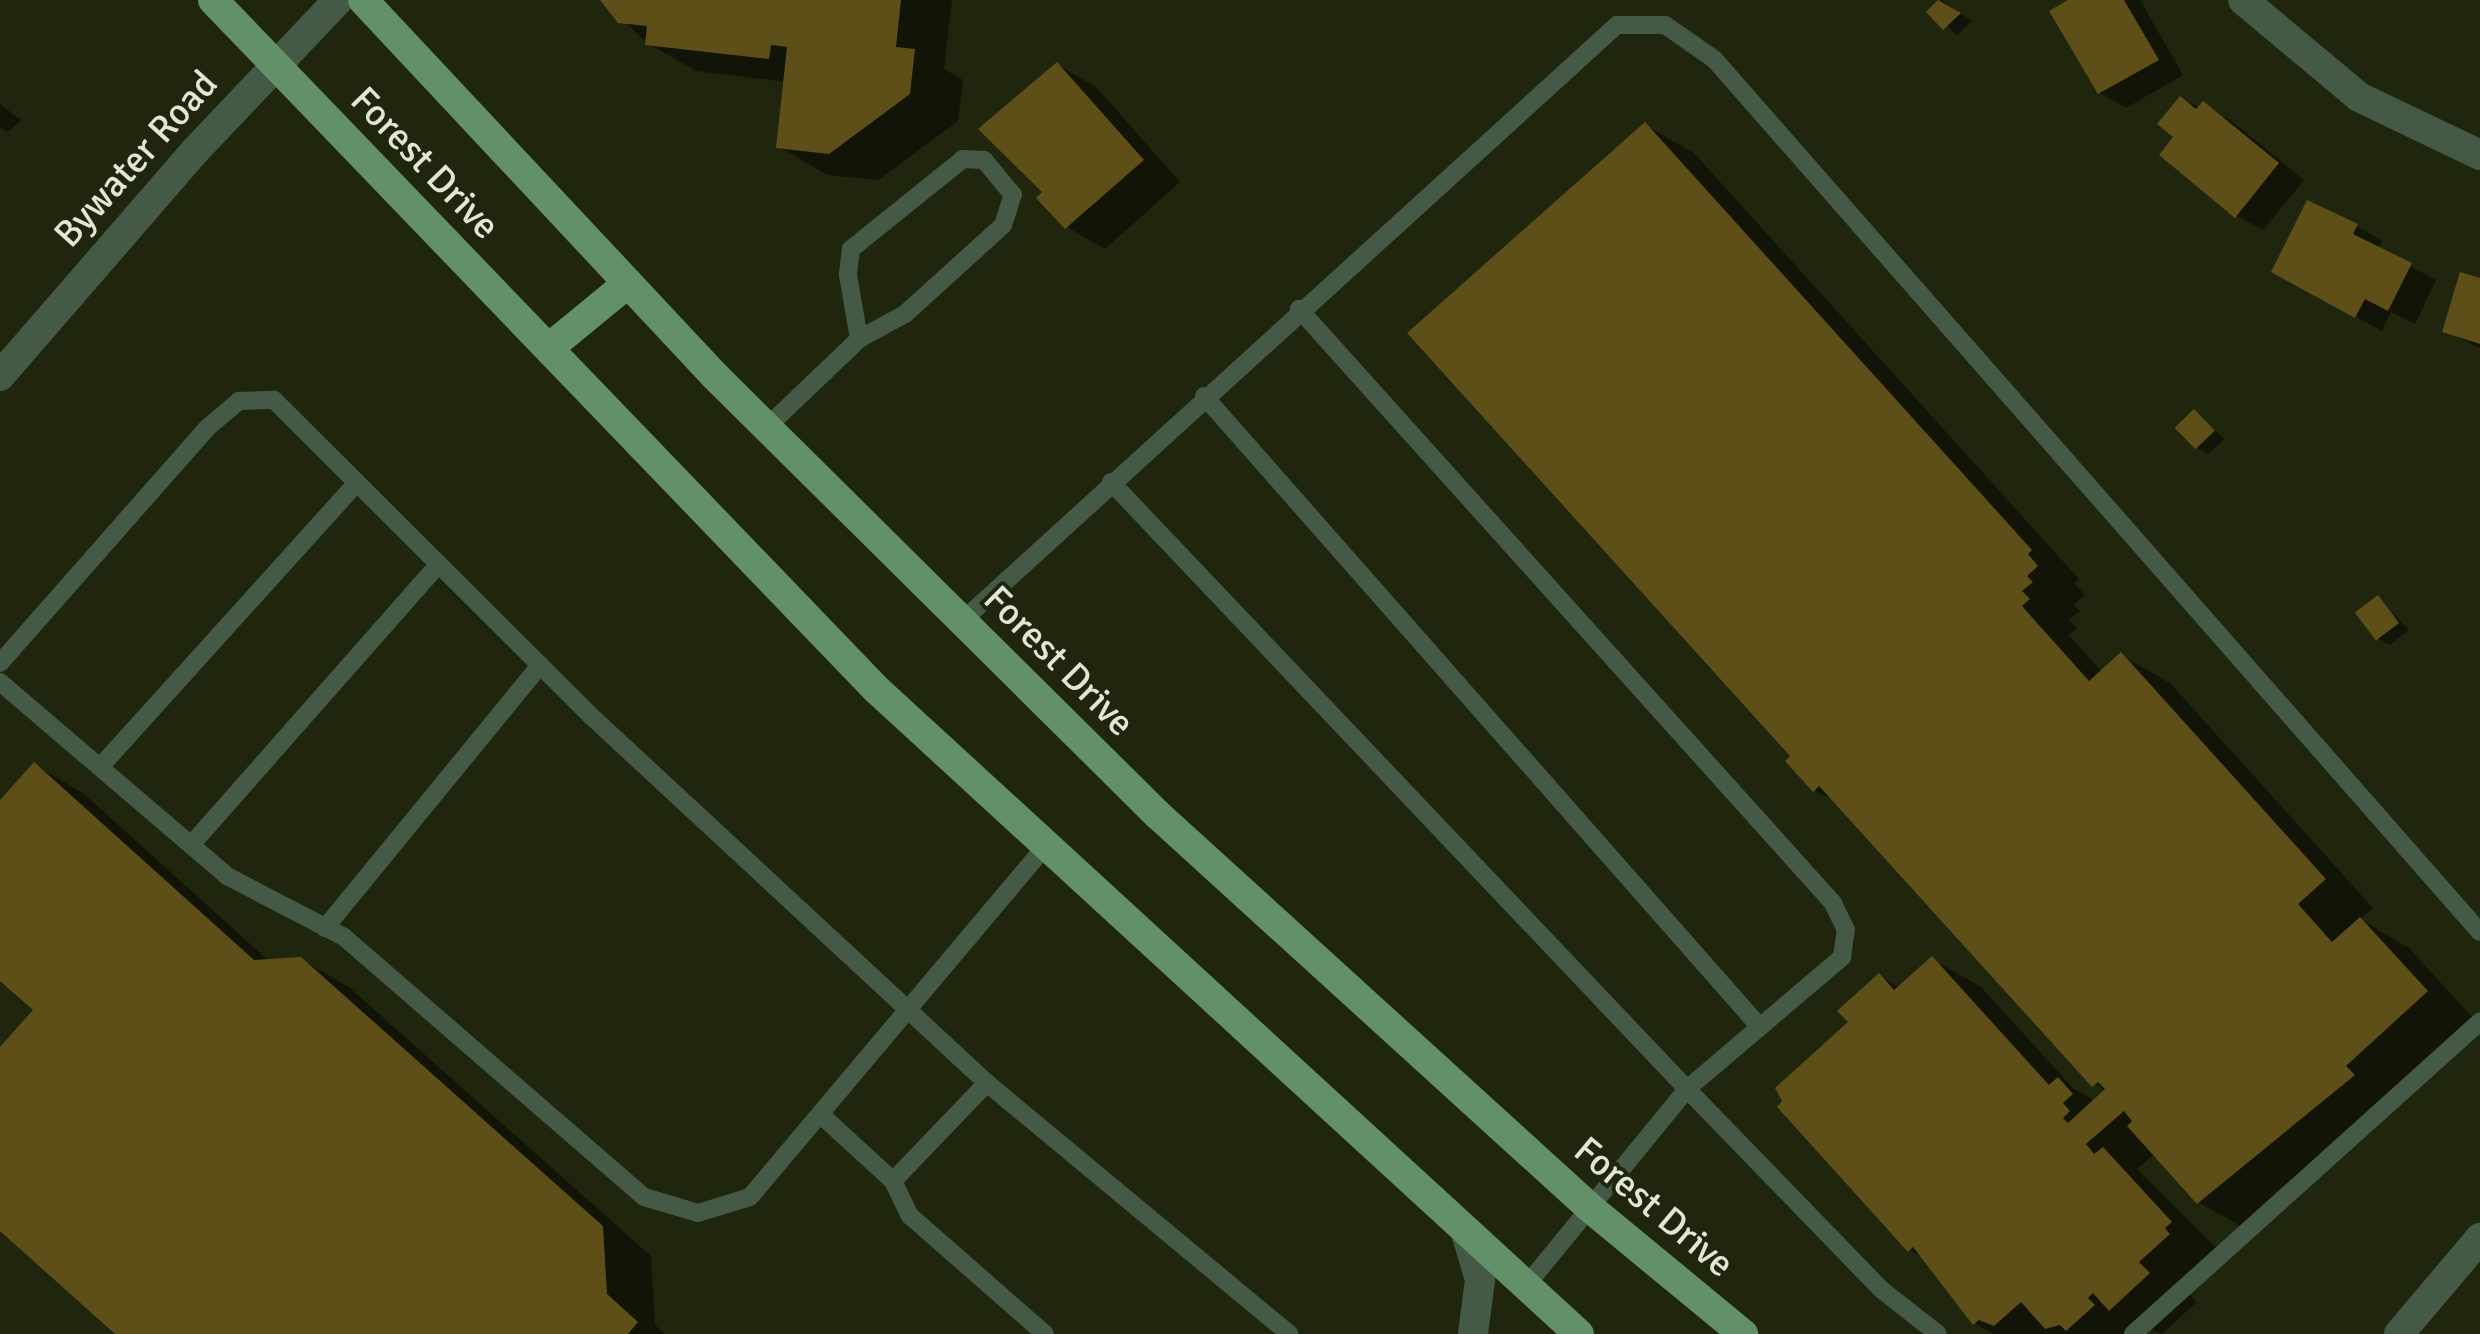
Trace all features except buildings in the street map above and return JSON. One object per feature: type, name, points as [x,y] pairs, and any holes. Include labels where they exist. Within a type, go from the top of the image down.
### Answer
[{"type":"main road","name":"Forest Drive","points":[[212,0],[876,690],[1467,1236],[1579,1334]]},
{"type":"main road","name":"Forest Drive","points":[[363,0],[766,428],[1157,814],[1589,1208],[1743,1334]]},
{"type":"main road","points":[[549,348],[628,283]]},
{"type":"street","name":"Bywater Road","points":[[0,376],[275,65],[338,0]]},
{"type":"street","points":[[2243,0],[2360,96],[2480,156]]},
{"type":"street","points":[[1467,1236],[1480,1280],[1472,1334]]},
{"type":"street","points":[[2399,1334],[2480,1238]]},
{"type":"lane","points":[[962,621],[1299,309],[1617,25],[1666,25],[1714,59],[2480,932]]},
{"type":"lane","points":[[766,428],[859,338],[905,314],[1003,225],[1013,194],[984,160],[963,159],[851,249],[848,276],[859,338]]},
{"type":"lane","points":[[1299,309],[1834,903],[1846,930],[1842,956],[1688,1089],[1525,1287]]},
{"type":"lane","points":[[1204,396],[1760,1027]]},
{"type":"lane","points":[[0,663],[207,428],[239,401],[274,400],[540,665],[907,1010],[987,1083],[1289,1334]]},
{"type":"lane","points":[[1110,482],[1882,1290],[1938,1334]]},
{"type":"lane","points":[[100,768],[358,483]]},
{"type":"lane","points":[[191,845],[438,564]]},
{"type":"lane","points":[[325,928],[540,665]]},
{"type":"lane","points":[[0,682],[227,876],[344,937],[644,1197],[698,1213],[750,1197],[1046,844]]},
{"type":"lane","points":[[2133,1334],[2480,1022]]},
{"type":"lane","points":[[893,1181],[987,1083]]},
{"type":"lane","points":[[820,1114],[893,1181],[910,1216],[1045,1334]]}]
